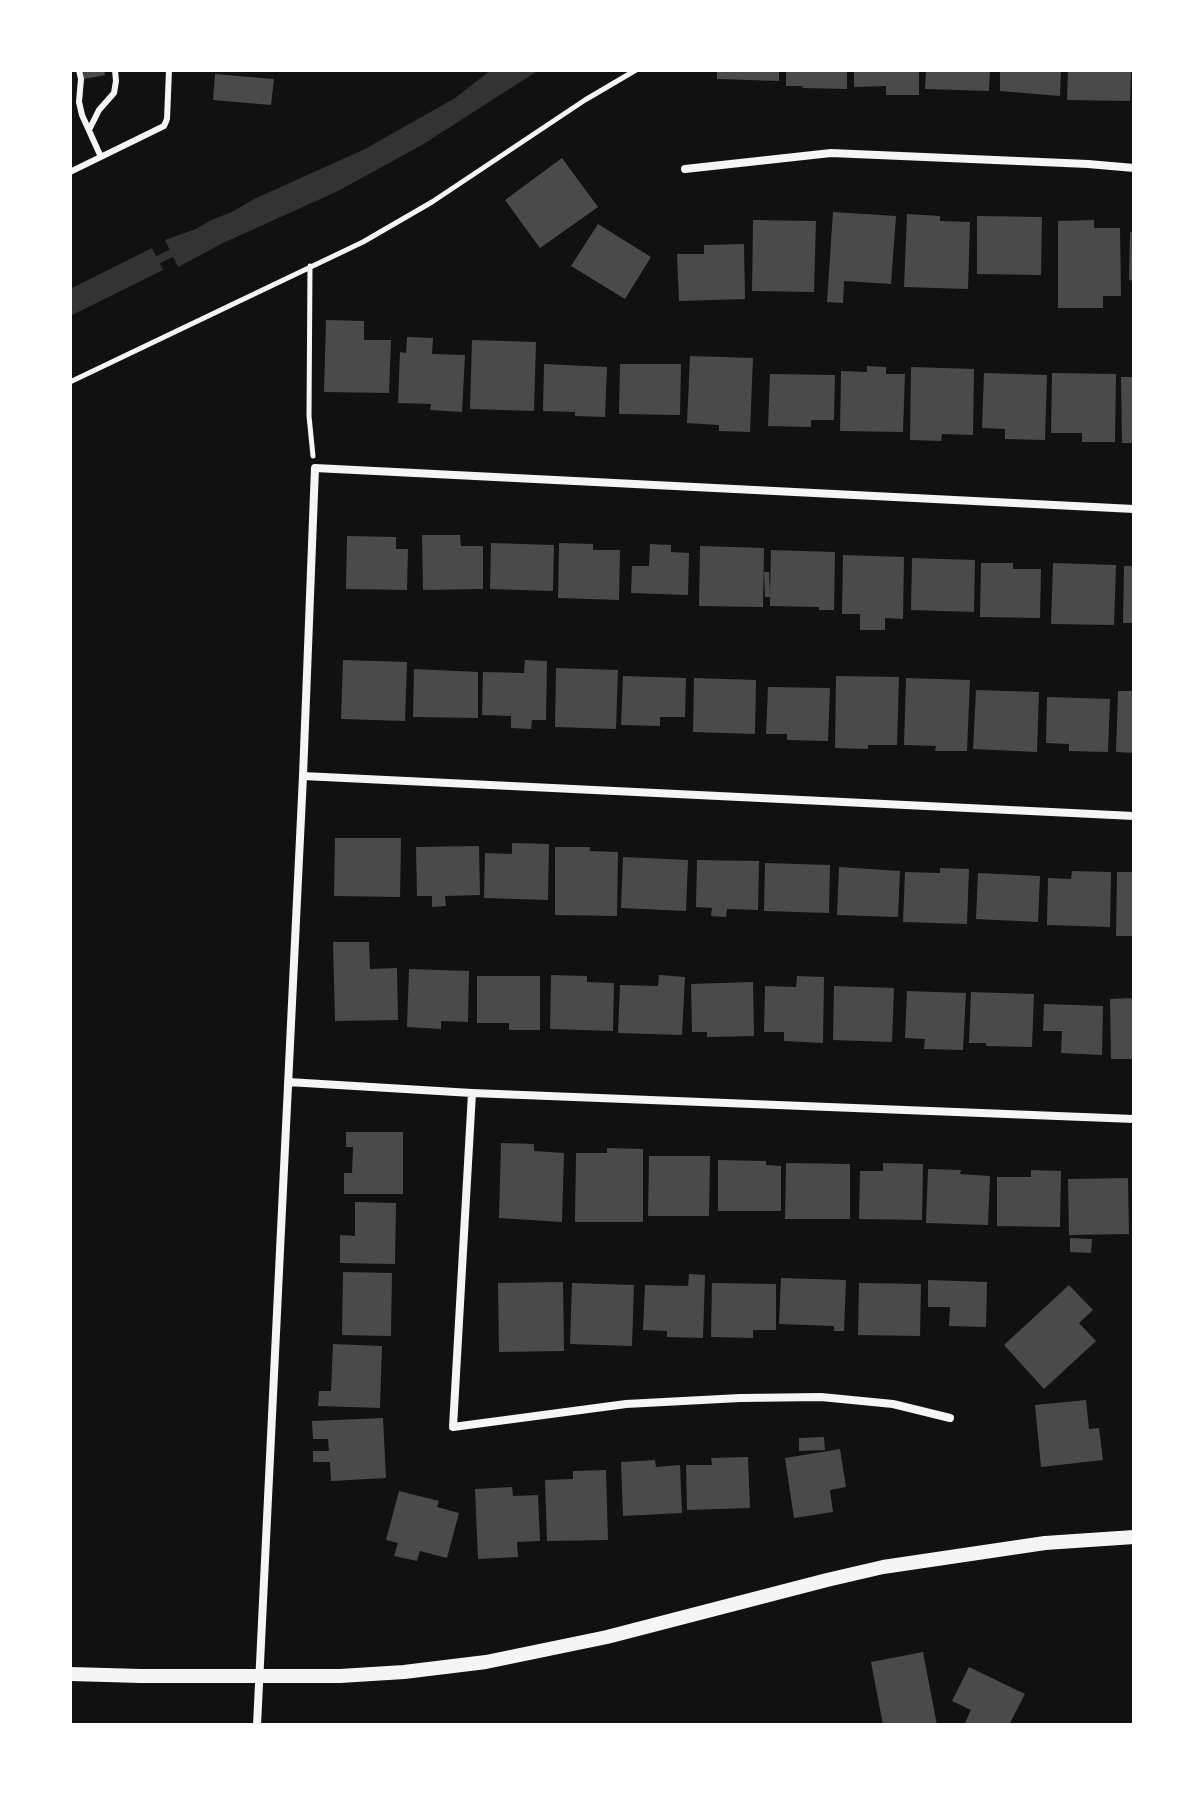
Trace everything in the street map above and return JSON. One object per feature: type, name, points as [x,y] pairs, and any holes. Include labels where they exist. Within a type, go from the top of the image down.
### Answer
[{"type":"street","points":[[685,169],[831,153],[1134,168]]},
{"type":"street","points":[[257,1725],[315,468],[1134,509]]},
{"type":"street","points":[[303,776],[1134,816]]},
{"type":"street","points":[[288,1082],[472,1093],[1134,1119]]},
{"type":"street","points":[[472,1093],[453,1427],[626,1404],[740,1398],[821,1397],[893,1404],[950,1418]]},
{"type":"street","points":[[70,1674],[353,1676],[486,1662],[607,1637],[883,1567],[1045,1543],[1134,1537]]},
{"type":"lane","points":[[79,70],[82,115],[101,157]]},
{"type":"lane","points":[[89,130],[99,110],[114,93],[115,70]]},
{"type":"lane","points":[[70,172],[164,126],[169,70]]},
{"type":"path","points":[[70,382],[363,242],[432,202],[585,100],[636,70]]},
{"type":"path","points":[[310,266],[309,416],[315,468]]},
{"type":"shaded area","points":[[491,70],[539,70],[422,145],[336,192],[178,267],[165,240],[196,229],[365,149],[455,98]]},
{"type":"shaded area","points":[[152,248],[163,270],[70,316],[70,289]]},
{"type":"building","points":[[83,70],[104,70],[105,75],[84,79]]},
{"type":"building","points":[[717,70],[779,70],[779,81],[717,79]]},
{"type":"building","points":[[786,70],[847,70],[847,89],[786,86]]},
{"type":"building","points":[[854,70],[919,70],[919,95],[886,95],[886,86],[854,87]]},
{"type":"building","points":[[926,70],[990,70],[989,91],[925,89]]},
{"type":"building","points":[[1000,70],[1061,70],[1060,96],[1000,91]]},
{"type":"building","points":[[1068,70],[1131,70],[1130,101],[1067,100]]},
{"type":"building","points":[[215,74],[274,79],[271,105],[213,100]]},
{"type":"building","points":[[562,158],[598,207],[540,248],[505,200]]},
{"type":"building","points":[[833,212],[896,216],[891,284],[844,281],[843,303],[827,302]]},
{"type":"building","points":[[907,214],[940,216],[940,221],[970,222],[968,289],[904,287]]},
{"type":"building","points":[[977,216],[1042,217],[1041,275],[977,274]]},
{"type":"building","points":[[753,220],[816,221],[814,292],[752,291]]},
{"type":"building","points":[[1094,220],[1094,228],[1120,228],[1121,296],[1103,296],[1103,308],[1058,308],[1058,221]]},
{"type":"building","points":[[598,224],[651,257],[625,299],[571,266]]},
{"type":"building","points":[[1130,232],[1134,232],[1134,281],[1129,280]]},
{"type":"building","points":[[744,244],[745,299],[679,301],[677,254],[704,254],[704,245]]},
{"type":"building","points":[[326,320],[364,321],[364,340],[391,340],[389,393],[324,392]]},
{"type":"building","points":[[407,337],[433,338],[432,354],[465,355],[462,412],[430,410],[431,404],[398,403],[400,352],[406,353]]},
{"type":"building","points":[[472,340],[536,342],[534,411],[470,409]]},
{"type":"building","points":[[690,356],[753,358],[750,432],[719,431],[719,425],[687,423]]},
{"type":"building","points":[[544,364],[607,367],[605,417],[543,411]]},
{"type":"building","points":[[620,364],[681,364],[680,415],[619,414]]},
{"type":"building","points":[[867,366],[886,367],[886,374],[905,374],[903,432],[840,431],[841,371],[867,372]]},
{"type":"building","points":[[911,367],[974,369],[973,435],[942,434],[941,441],[910,440]]},
{"type":"building","points":[[984,373],[1047,375],[1045,440],[1005,439],[1005,429],[982,428]]},
{"type":"building","points":[[1052,373],[1116,374],[1115,442],[1082,442],[1082,433],[1051,433]]},
{"type":"building","points":[[770,374],[835,375],[834,420],[811,420],[811,427],[768,426]]},
{"type":"building","points":[[1121,377],[1134,377],[1134,443],[1122,443]]},
{"type":"building","points":[[422,535],[460,535],[461,546],[483,546],[483,589],[423,590]]},
{"type":"building","points":[[347,536],[396,537],[396,549],[408,549],[407,590],[346,589]]},
{"type":"building","points":[[491,543],[554,545],[553,591],[490,589]]},
{"type":"building","points":[[559,543],[593,544],[593,550],[620,550],[619,600],[558,598]]},
{"type":"building","points":[[650,544],[671,545],[671,552],[689,553],[688,595],[631,593],[632,566],[649,566]]},
{"type":"building","points":[[700,546],[764,548],[763,607],[699,606]]},
{"type":"building","points":[[771,550],[835,552],[834,610],[770,606],[770,597],[765,597],[764,572],[769,572],[770,594]]},
{"type":"building","points":[[843,555],[904,557],[903,619],[885,618],[885,630],[860,630],[860,614],[842,614]]},
{"type":"building","points":[[912,558],[975,560],[974,612],[911,610]]},
{"type":"building","points":[[981,563],[1013,563],[1013,569],[1041,569],[1040,618],[980,617]]},
{"type":"building","points":[[1053,563],[1116,565],[1114,625],[1051,624]]},
{"type":"building","points":[[1124,566],[1134,566],[1134,623],[1123,623]]},
{"type":"building","points":[[343,660],[407,662],[405,721],[341,719]]},
{"type":"building","points":[[525,660],[547,661],[546,720],[532,720],[531,729],[511,728],[511,716],[482,715],[483,672],[524,673]]},
{"type":"building","points":[[556,668],[618,670],[616,729],[555,727]]},
{"type":"building","points":[[414,669],[478,672],[478,718],[413,717]]},
{"type":"building","points":[[623,676],[686,678],[685,717],[660,717],[660,726],[621,725]]},
{"type":"building","points":[[836,676],[899,677],[897,745],[868,745],[868,749],[835,748]]},
{"type":"building","points":[[694,678],[756,680],[755,734],[693,732]]},
{"type":"building","points":[[906,678],[970,680],[967,751],[935,751],[936,746],[904,745]]},
{"type":"building","points":[[768,687],[830,688],[828,741],[787,740],[787,734],[766,734]]},
{"type":"building","points":[[976,690],[1039,692],[1037,752],[973,749]]},
{"type":"building","points":[[1118,691],[1134,691],[1134,753],[1116,752]]},
{"type":"building","points":[[1047,697],[1110,699],[1108,752],[1069,751],[1069,744],[1046,743]]},
{"type":"building","points":[[335,838],[401,838],[400,897],[334,896]]},
{"type":"building","points":[[512,843],[549,844],[548,900],[484,898],[485,853],[512,854]]},
{"type":"building","points":[[479,846],[480,895],[445,896],[446,906],[432,907],[432,896],[417,896],[416,847]]},
{"type":"building","points":[[555,847],[590,847],[590,851],[618,852],[617,916],[555,915]]},
{"type":"building","points":[[623,857],[688,860],[686,911],[621,908]]},
{"type":"building","points":[[697,860],[759,861],[758,910],[727,909],[726,917],[711,916],[712,908],[696,907]]},
{"type":"building","points":[[765,863],[830,865],[829,913],[764,911]]},
{"type":"building","points":[[839,867],[900,871],[898,917],[837,915]]},
{"type":"building","points":[[940,868],[969,869],[967,924],[903,922],[905,872],[940,873]]},
{"type":"building","points":[[1072,871],[1111,872],[1110,927],[1047,925],[1048,878],[1071,879]]},
{"type":"building","points":[[1117,872],[1134,872],[1134,936],[1116,936]]},
{"type":"building","points":[[978,873],[1040,876],[1038,922],[976,919]]},
{"type":"building","points":[[333,942],[369,942],[370,969],[397,968],[398,1020],[335,1021]]},
{"type":"building","points":[[409,969],[469,971],[468,1022],[441,1021],[441,1029],[407,1027]]},
{"type":"building","points":[[551,975],[587,976],[587,982],[614,983],[613,1031],[550,1029]]},
{"type":"building","points":[[659,975],[685,977],[682,1035],[618,1033],[620,985],[658,986]]},
{"type":"building","points":[[477,976],[540,976],[540,1030],[509,1030],[509,1023],[477,1023]]},
{"type":"building","points":[[797,976],[824,977],[823,1043],[784,1041],[784,1032],[764,1032],[765,986],[796,987]]},
{"type":"building","points":[[753,982],[754,1036],[707,1037],[707,1032],[692,1032],[691,984]]},
{"type":"building","points":[[834,986],[894,988],[892,1042],[833,1040]]},
{"type":"building","points":[[907,991],[966,993],[963,1050],[924,1049],[925,1039],[905,1038]]},
{"type":"building","points":[[971,992],[1034,994],[1032,1047],[969,1043]]},
{"type":"building","points":[[1134,998],[1134,1059],[1111,1059],[1110,999]]},
{"type":"building","points":[[1044,1004],[1103,1006],[1102,1055],[1061,1053],[1062,1031],[1043,1031]]},
{"type":"building","points":[[346,1132],[403,1132],[403,1194],[344,1194],[344,1173],[352,1173],[353,1147],[346,1147]]},
{"type":"building","points":[[501,1143],[534,1144],[534,1151],[564,1153],[562,1222],[499,1218]]},
{"type":"building","points":[[607,1148],[643,1149],[643,1222],[575,1222],[576,1153],[607,1153]]},
{"type":"building","points":[[649,1156],[710,1156],[709,1216],[648,1216]]},
{"type":"building","points":[[718,1160],[766,1161],[766,1165],[781,1166],[781,1211],[718,1211]]},
{"type":"building","points":[[786,1163],[850,1164],[850,1219],[785,1219]]},
{"type":"building","points":[[883,1163],[923,1164],[922,1220],[859,1219],[860,1171],[883,1171]]},
{"type":"building","points":[[928,1169],[961,1170],[960,1174],[990,1176],[988,1225],[926,1223]]},
{"type":"building","points":[[1031,1170],[1061,1171],[1060,1227],[997,1226],[997,1177],[1031,1177]]},
{"type":"building","points":[[1128,1178],[1129,1234],[1069,1235],[1068,1179]]},
{"type":"building","points":[[355,1202],[396,1203],[395,1264],[340,1263],[340,1235],[355,1236]]},
{"type":"building","points":[[1070,1238],[1092,1239],[1091,1253],[1070,1252]]},
{"type":"building","points":[[343,1272],[392,1273],[391,1336],[342,1335]]},
{"type":"building","points":[[689,1274],[705,1275],[703,1338],[667,1337],[667,1331],[643,1330],[645,1285],[688,1286]]},
{"type":"building","points":[[781,1278],[846,1280],[844,1331],[834,1331],[834,1326],[779,1324]]},
{"type":"building","points":[[928,1280],[987,1282],[986,1327],[949,1326],[950,1307],[928,1307]]},
{"type":"building","points":[[563,1282],[564,1351],[499,1352],[498,1283]]},
{"type":"building","points":[[572,1283],[634,1285],[632,1346],[570,1344]]},
{"type":"building","points":[[712,1283],[776,1284],[776,1330],[753,1330],[753,1338],[711,1337]]},
{"type":"building","points":[[859,1283],[921,1284],[920,1336],[858,1335]]},
{"type":"building","points":[[1069,1285],[1093,1310],[1079,1323],[1096,1341],[1044,1389],[1004,1345]]},
{"type":"building","points":[[333,1344],[382,1346],[380,1408],[318,1406],[319,1391],[331,1391]]},
{"type":"building","points":[[1086,1400],[1089,1429],[1099,1428],[1103,1460],[1041,1467],[1035,1405]]},
{"type":"building","points":[[383,1418],[386,1478],[331,1481],[330,1462],[313,1462],[313,1451],[329,1451],[328,1439],[313,1439],[312,1421]]},
{"type":"building","points":[[824,1437],[825,1450],[799,1451],[799,1438]]},
{"type":"building","points":[[840,1449],[846,1487],[830,1490],[833,1512],[794,1518],[785,1458]]},
{"type":"building","points":[[748,1457],[750,1508],[687,1510],[686,1465],[712,1465],[711,1458]]},
{"type":"building","points":[[655,1460],[656,1467],[680,1465],[682,1513],[623,1516],[621,1462]]},
{"type":"building","points":[[606,1470],[608,1540],[547,1541],[545,1480],[573,1479],[573,1471]]},
{"type":"building","points":[[512,1487],[513,1496],[538,1495],[540,1541],[517,1542],[518,1557],[478,1559],[475,1489]]},
{"type":"building","points":[[399,1491],[439,1501],[437,1507],[459,1513],[447,1558],[420,1551],[417,1561],[394,1556],[398,1543],[386,1540]]},
{"type":"building","points":[[923,1652],[937,1725],[883,1725],[871,1662]]},
{"type":"building","points":[[969,1667],[1025,1694],[1009,1725],[964,1725],[971,1710],[952,1701]]},
{"type":"waterway","points":[[151,263],[178,250]]}]
